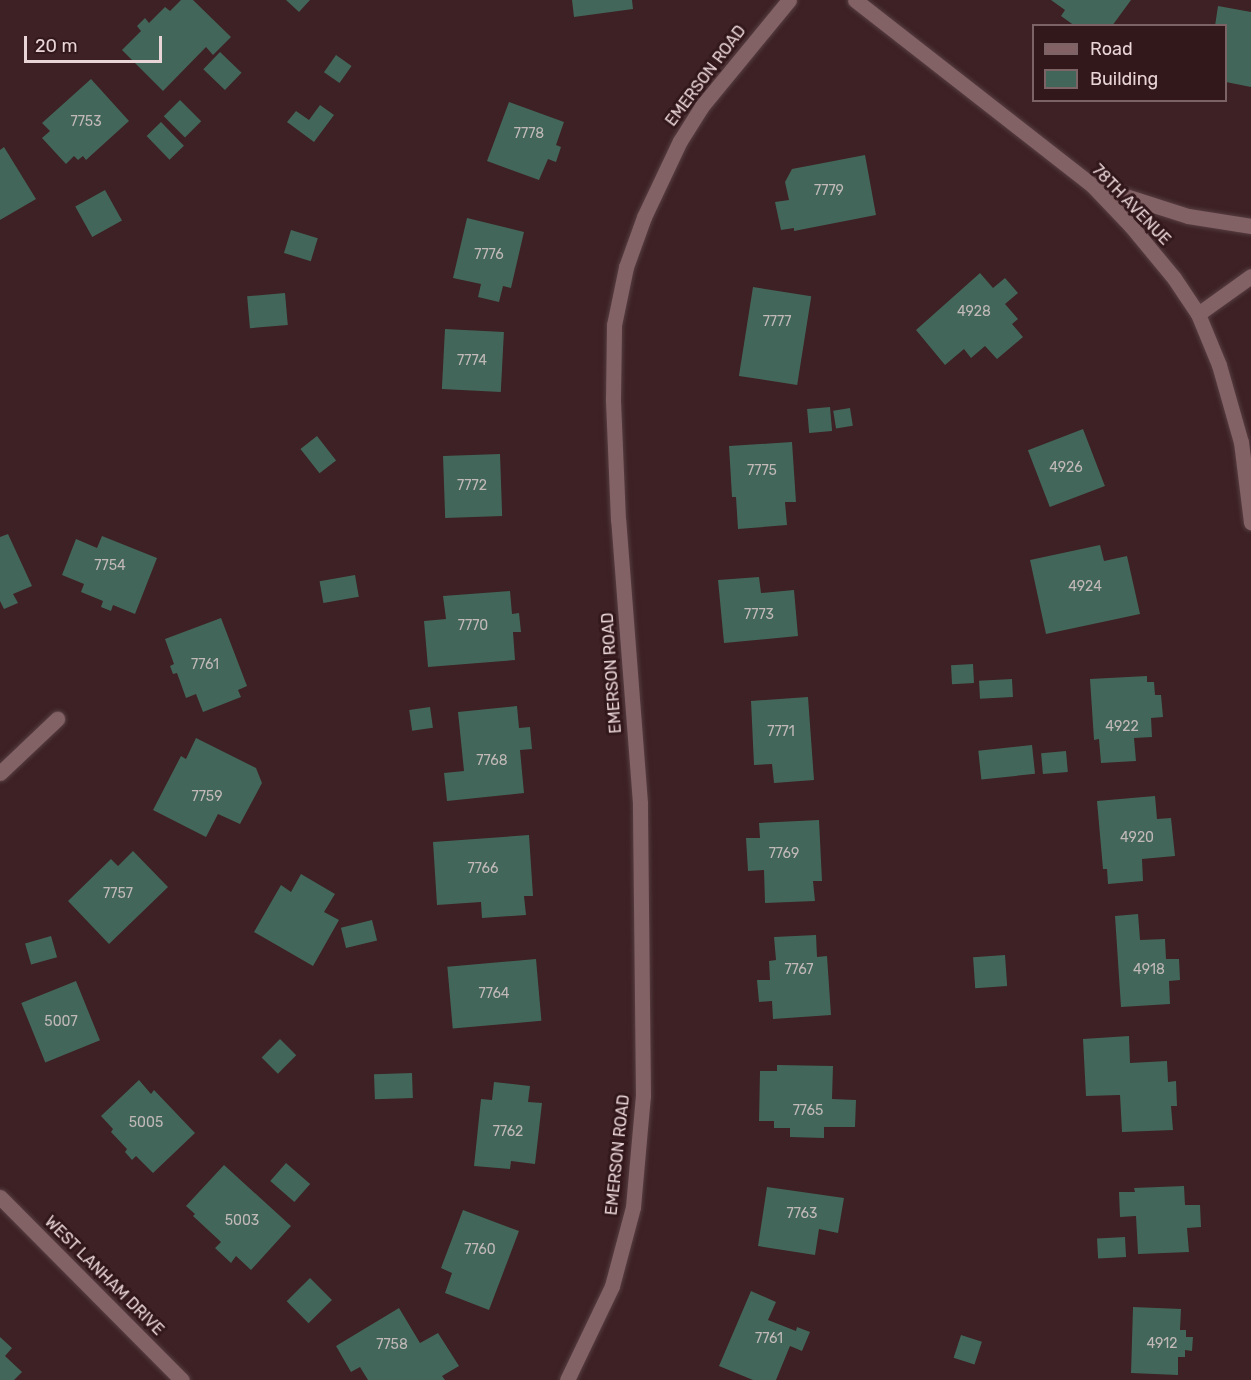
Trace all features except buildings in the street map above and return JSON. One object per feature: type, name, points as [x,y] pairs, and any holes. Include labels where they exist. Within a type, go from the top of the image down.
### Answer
[{"type":"street","name":"EMERSON ROAD","points":[[567,1380],[612,1286],[633,1207],[643,1096],[640,803],[618,520],[613,399],[614,325],[626,267],[644,217],[680,141],[702,106],[789,0]]},
{"type":"street","name":"78TH AVENUE","points":[[855,0],[1092,185],[1131,225],[1167,270],[1198,314],[1220,365],[1241,442],[1251,522]]},
{"type":"street","points":[[1092,185],[1188,216],[1251,226]]},
{"type":"street","points":[[1198,314],[1251,276]]},
{"type":"street","points":[[0,773],[57,719]]},
{"type":"street","name":"WEST LANHAM DRIVE","points":[[0,1197],[182,1380]]}]
